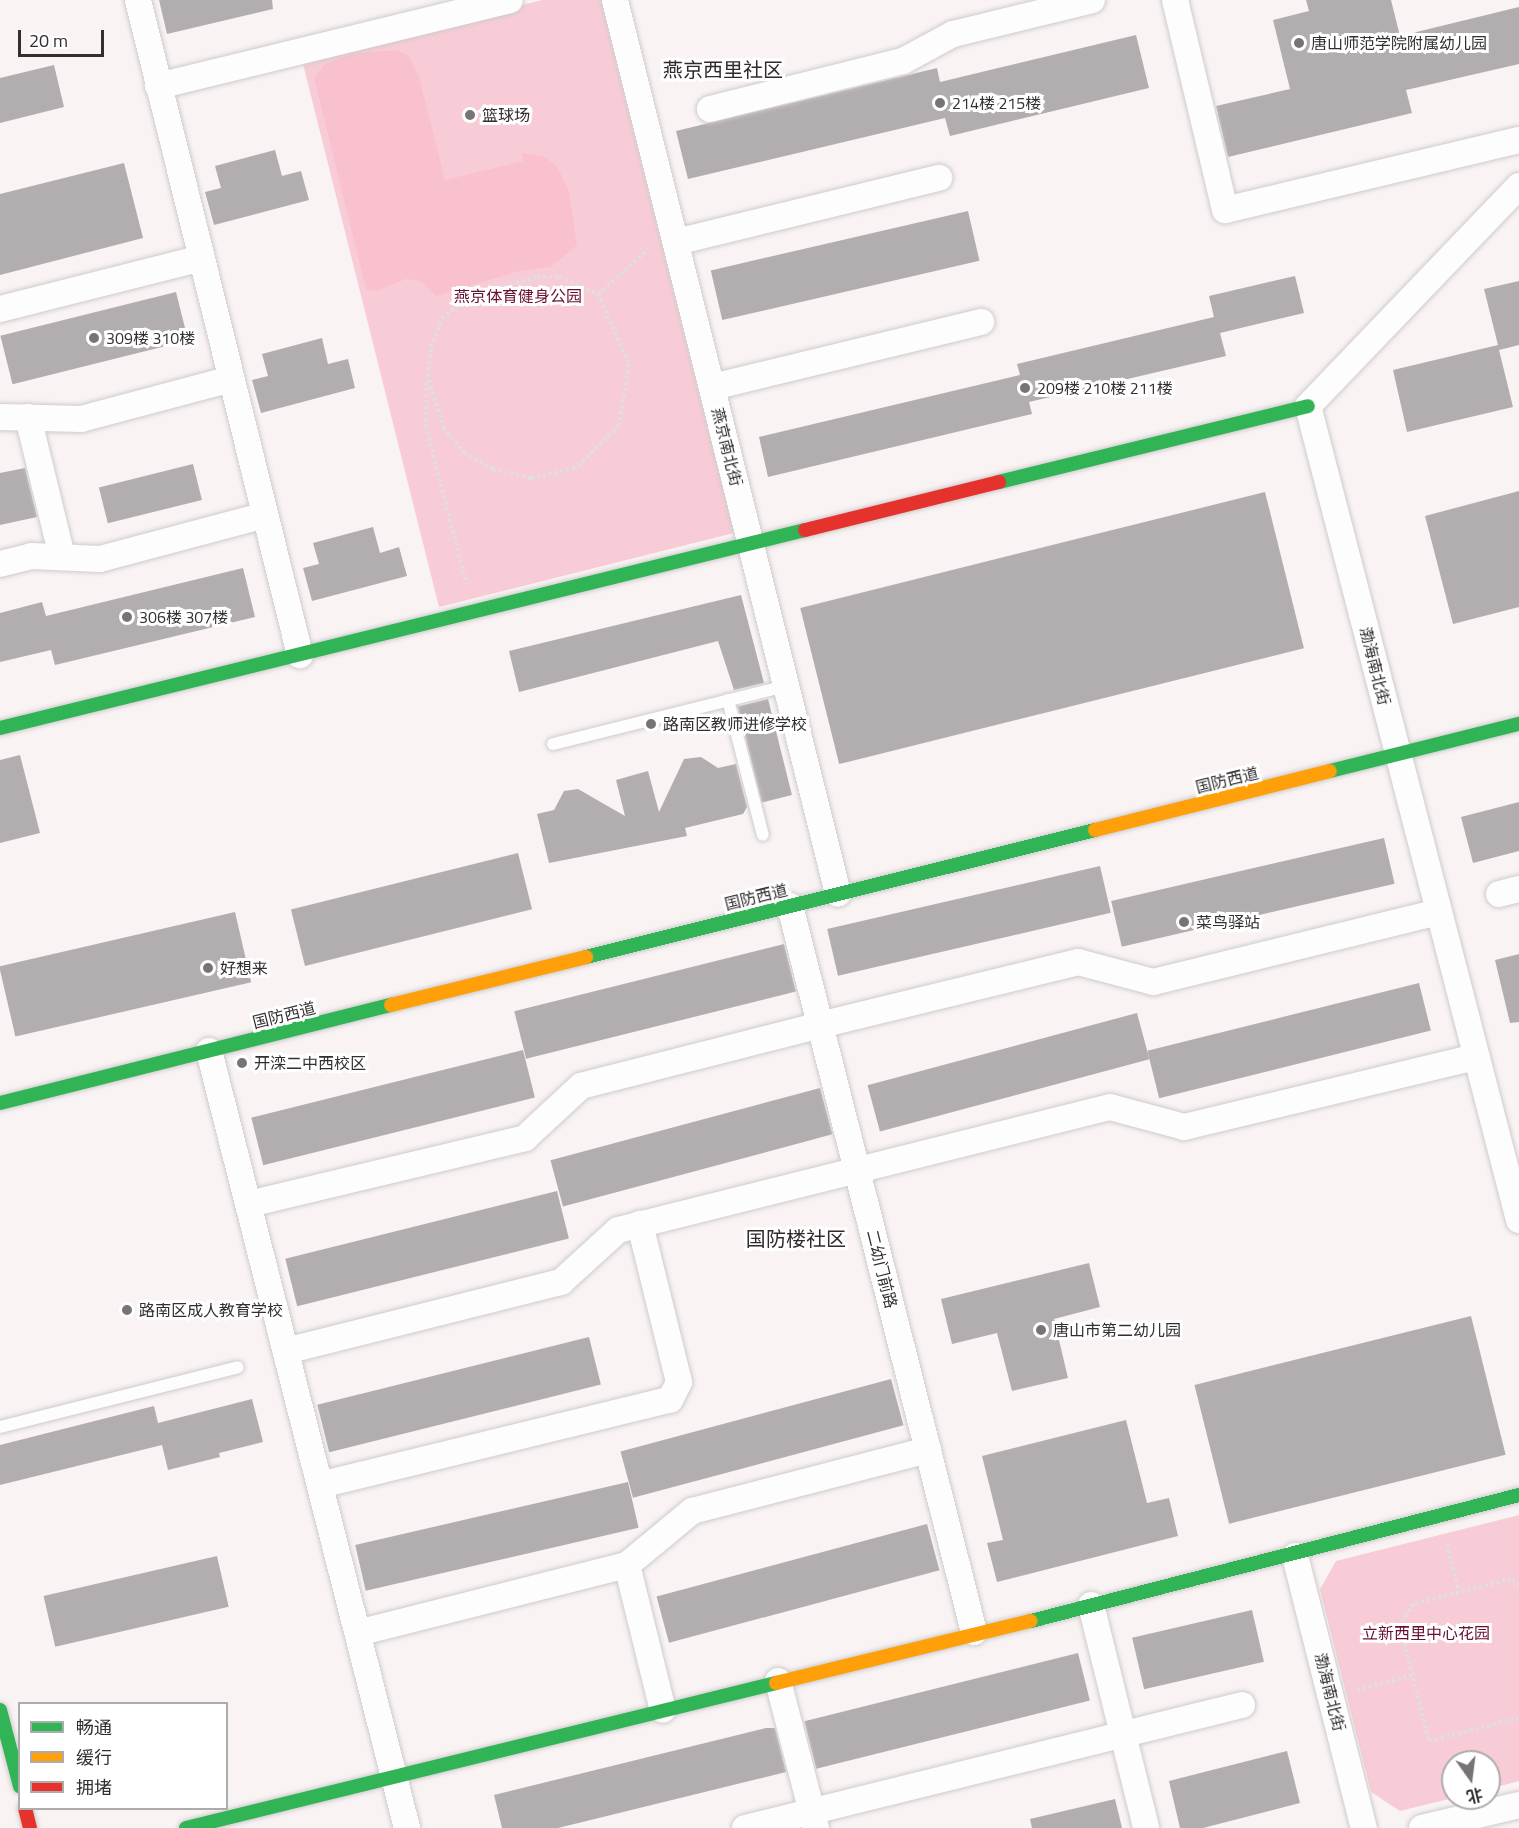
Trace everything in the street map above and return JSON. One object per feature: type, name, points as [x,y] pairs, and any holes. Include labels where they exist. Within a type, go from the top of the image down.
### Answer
[{"type":"street","points":[[138,0],[300,655]]},
{"type":"street","points":[[158,86],[510,0]]},
{"type":"street","name":"燕京南北街","points":[[615,0],[838,894]]},
{"type":"street","points":[[710,109],[903,61],[953,34],[1092,0]]},
{"type":"street","points":[[1175,0],[1225,210],[1519,140]]},
{"type":"street","points":[[676,242],[939,178]]},
{"type":"street","points":[[0,728],[1308,406],[1519,186]]},
{"type":"street","points":[[0,309],[201,258]]},
{"type":"street","points":[[712,387],[981,322]]},
{"type":"street","points":[[0,417],[81,419],[231,379]]},
{"type":"street","name":"渤海南北街","points":[[1308,406],[1519,1220]]},
{"type":"street","points":[[27,417],[62,557]]},
{"type":"street","points":[[0,564],[32,556],[100,559],[265,515]]},
{"type":"street","name":"国防西道","points":[[0,1103],[1519,724]]},
{"type":"street","name":"二幼门前路","points":[[790,906],[974,1632]]},
{"type":"street","points":[[249,1204],[525,1138],[581,1086],[820,1025],[1078,962],[1153,982],[1439,912]]},
{"type":"street","points":[[209,1051],[407,1828]]},
{"type":"street","points":[[286,1351],[561,1282],[618,1230],[856,1169],[1110,1107],[1184,1127],[1476,1057]]},
{"type":"street","points":[[320,1485],[670,1400],[679,1383],[640,1224]]},
{"type":"street","points":[[358,1633],[627,1565],[692,1511],[928,1450]]},
{"type":"street","points":[[186,1828],[974,1632],[1295,1556],[1339,1539],[1519,1495]]},
{"type":"street","name":"渤海南北街","points":[[1295,1556],[1364,1828]]},
{"type":"street","points":[[627,1565],[663,1710]]},
{"type":"street","points":[[1091,1605],[1146,1828]]},
{"type":"street","points":[[778,1681],[814,1820]]},
{"type":"street","points":[[745,1828],[814,1820],[1123,1735],[1242,1705]]},
{"type":"street","points":[[0,1710],[18,1778]]},
{"type":"street","points":[[1422,1828],[1519,1805]]},
{"type":"street","points":[[25,1810],[30,1828]]},
{"type":"lane","points":[[1494,212],[1519,206]]},
{"type":"lane","points":[[553,744],[786,686]]},
{"type":"lane","points":[[728,700],[764,835]]},
{"type":"lane","points":[[0,1427],[238,1367]]},
{"type":"path","points":[[598,294],[646,249],[676,242]]},
{"type":"path","points":[[428,376],[444,429],[465,453],[493,469],[531,478],[576,468],[619,426],[627,391],[623,340],[598,294],[559,277],[537,277],[470,296],[442,318],[431,347],[428,376],[426,426],[474,612]]},
{"type":"path","points":[[1445,1534],[1459,1592]]},
{"type":"path","points":[[1519,1585],[1511,1579],[1413,1604],[1400,1626],[1429,1741],[1519,1718]]},
{"type":"path","points":[[1331,1696],[1414,1675]]},
{"type":"green space","name":"燕京体育健身公园","points":[[542,0],[601,0],[734,533],[439,607],[302,60]]},
{"type":"green space","name":"立新西里中心花园","points":[[1519,1515],[1519,1781],[1501,1786],[1501,1750],[1441,1750],[1441,1801],[1400,1811],[1371,1792],[1320,1589],[1336,1561]]},
{"type":"shaded area","points":[[397,50],[409,56],[419,77],[445,180],[523,161],[522,153],[543,156],[557,166],[569,192],[577,245],[551,267],[519,271],[436,296],[421,281],[406,279],[376,291],[366,289],[314,78],[325,64],[352,54]]},
{"type":"building","points":[[159,0],[272,0],[273,9],[167,34]]},
{"type":"building","points":[[1306,0],[1391,0],[1400,36],[1519,7],[1519,64],[1406,90],[1412,113],[1228,157],[1216,106],[1290,89],[1273,20],[1309,11]]},
{"type":"building","name":"214楼 215楼","points":[[1136,35],[1149,88],[950,136],[945,118],[688,179],[676,131],[937,68],[940,82]]},
{"type":"building","points":[[54,65],[64,107],[0,123],[0,78]]},
{"type":"building","points":[[275,150],[282,176],[301,171],[309,200],[214,225],[205,192],[221,188],[215,166]]},
{"type":"building","points":[[124,163],[143,238],[0,275],[0,194]]},
{"type":"building","points":[[968,211],[979,261],[722,320],[711,270]]},
{"type":"building","name":"209楼 210楼 211楼","points":[[1295,276],[1304,313],[1220,333],[1226,356],[1029,402],[1032,414],[768,477],[759,437],[1020,375],[1017,364],[1214,317],[1209,296]]},
{"type":"building","points":[[1519,281],[1519,345],[1499,350],[1513,407],[1407,432],[1393,370],[1498,345],[1484,289]]},
{"type":"building","name":"309楼 310楼","points":[[176,292],[188,341],[12,384],[0,336]]},
{"type":"building","points":[[322,338],[328,364],[348,359],[355,388],[261,413],[252,380],[268,376],[262,354]]},
{"type":"building","points":[[193,464],[202,500],[108,523],[99,487]]},
{"type":"building","points":[[25,468],[37,517],[0,525],[0,473]]},
{"type":"building","points":[[1519,491],[1519,607],[1453,624],[1425,516]]},
{"type":"building","points":[[1265,492],[1304,648],[839,764],[800,608]]},
{"type":"building","points":[[373,527],[380,553],[399,547],[407,576],[312,601],[303,568],[319,564],[313,543]]},
{"type":"building","name":"306楼 307楼","points":[[243,568],[255,617],[55,665],[51,650],[0,662],[0,613],[42,602],[46,616]]},
{"type":"building","points":[[741,595],[764,683],[734,690],[718,641],[519,692],[509,651]]},
{"type":"building","points":[[768,699],[792,795],[762,803],[738,706]]},
{"type":"building","points":[[20,755],[40,833],[0,843],[0,760]]},
{"type":"building","points":[[701,757],[718,768],[736,764],[747,807],[743,814],[685,828],[687,836],[549,863],[537,814],[554,810],[564,791],[578,789],[625,816],[616,780],[648,771],[659,812],[684,759]]},
{"type":"building","points":[[1519,802],[1519,851],[1473,863],[1461,817]]},
{"type":"building","points":[[1384,838],[1395,884],[1122,947],[1111,901]]},
{"type":"building","points":[[518,853],[532,909],[305,966],[291,910]]},
{"type":"building","points":[[1100,866],[1111,913],[838,976],[827,929]]},
{"type":"building","points":[[235,912],[251,982],[15,1037],[0,966]]},
{"type":"building","points":[[784,944],[796,992],[526,1059],[514,1011]]},
{"type":"building","points":[[1519,954],[1519,1022],[1510,1023],[1495,960]]},
{"type":"building","points":[[1419,983],[1431,1031],[1159,1098],[1147,1051]]},
{"type":"building","points":[[1137,1013],[1149,1059],[880,1132],[868,1085]]},
{"type":"building","points":[[523,1050],[535,1098],[263,1165],[251,1118]]},
{"type":"building","points":[[820,1088],[832,1134],[563,1207],[551,1160]]},
{"type":"building","points":[[557,1191],[569,1239],[297,1306],[285,1259]]},
{"type":"building","points":[[1089,1263],[1100,1307],[1054,1319],[1068,1378],[1012,1391],[997,1333],[952,1344],[941,1299]]},
{"type":"building","points":[[1471,1316],[1506,1455],[1229,1524],[1194,1385]]},
{"type":"building","points":[[589,1337],[601,1385],[329,1452],[317,1405]]},
{"type":"building","points":[[891,1379],[903,1425],[633,1498],[621,1451]]},
{"type":"building","points":[[252,1399],[263,1442],[219,1453],[220,1457],[168,1470],[162,1445],[0,1485],[0,1445],[154,1406],[158,1423]]},
{"type":"building","points":[[1126,1420],[1147,1503],[1169,1498],[1178,1536],[997,1582],[987,1543],[1003,1540],[982,1456]]},
{"type":"building","points":[[628,1482],[639,1528],[366,1591],[355,1545]]},
{"type":"building","points":[[927,1524],[939,1570],[669,1643],[657,1596]]},
{"type":"building","points":[[217,1556],[229,1607],[55,1647],[44,1596]]},
{"type":"building","points":[[1252,1610],[1264,1662],[1144,1689],[1132,1638]]},
{"type":"building","points":[[1078,1653],[1090,1701],[816,1769],[804,1721]]},
{"type":"building","points":[[766,1728],[775,1728],[786,1772],[558,1828],[502,1828],[494,1795]]},
{"type":"building","points":[[1287,1751],[1300,1803],[1203,1828],[1180,1828],[1169,1781]]},
{"type":"building","points":[[1115,1799],[1122,1828],[1032,1828],[1030,1819]]},
{"type":"traffic: fast","points":[[999,482],[1308,406]]},
{"type":"traffic: fast","points":[[0,728],[805,530]]},
{"type":"traffic: fast","points":[[1330,771],[1519,724]]},
{"type":"traffic: fast","points":[[586,957],[1095,830]]},
{"type":"traffic: fast","points":[[0,1103],[391,1005]]},
{"type":"traffic: fast","points":[[1031,1621],[1519,1495]]},
{"type":"traffic: fast","points":[[186,1828],[776,1683]]},
{"type":"traffic: fast","points":[[0,1710],[18,1778]]},
{"type":"traffic: slow","points":[[1095,830],[1330,771]]},
{"type":"traffic: slow","points":[[391,1005],[586,957]]},
{"type":"traffic: slow","points":[[776,1683],[1031,1621]]},
{"type":"traffic: jam","points":[[805,530],[999,482]]},
{"type":"traffic: jam","points":[[26,1810],[30,1828]]},
{"type":"place","name":"唐山师范学院附属幼儿园","points":[[1299,43]]},
{"type":"place","name":"214楼 215楼","points":[[940,103]]},
{"type":"place","name":"篮球场","points":[[470,115]]},
{"type":"place","name":"309楼 310楼","points":[[94,338]]},
{"type":"place","name":"209楼 210楼 211楼","points":[[1025,388]]},
{"type":"place","name":"306楼 307楼","points":[[127,617]]},
{"type":"place","name":"路南区教师进修学校","points":[[651,724]]},
{"type":"place","name":"菜鸟驿站","points":[[1184,922]]},
{"type":"place","name":"好想来","points":[[208,968]]},
{"type":"place","name":"开滦二中西校区","points":[[242,1063]]},
{"type":"place","name":"路南区成人教育学校","points":[[127,1310]]},
{"type":"place","name":"唐山市第二幼儿园","points":[[1041,1330]]},
{"type":"district","name":"燕京西里社区","points":[[723,69]]},
{"type":"district","name":"国防楼社区","points":[[796,1238]]}]
